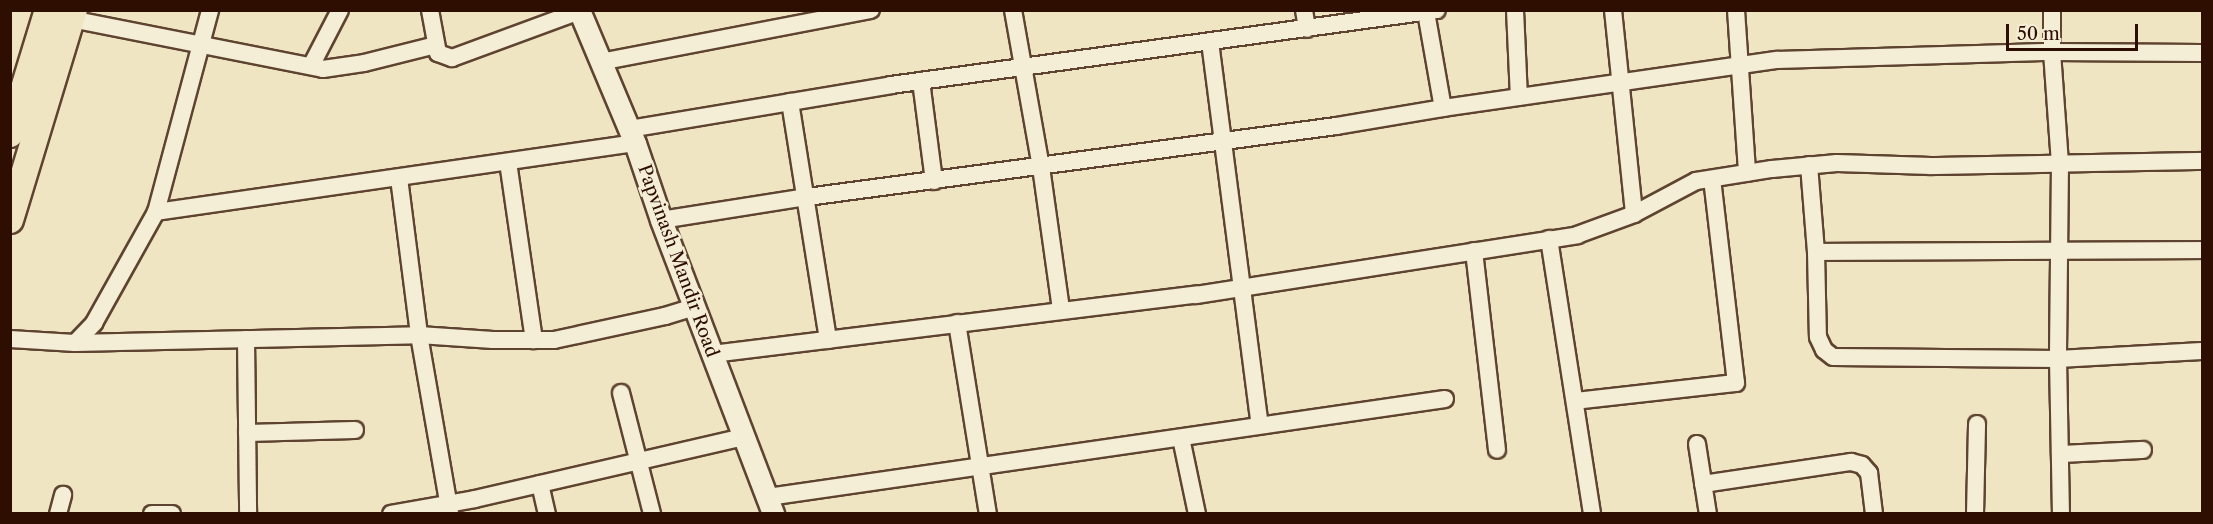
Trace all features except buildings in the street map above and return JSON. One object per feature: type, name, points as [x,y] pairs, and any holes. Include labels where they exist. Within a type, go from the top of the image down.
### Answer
[{"type":"main road","points":[[10,134],[64,13]]},
{"type":"main road","points":[[10,220],[64,13]]},
{"type":"street","points":[[75,343],[94,323],[156,212],[210,10]]},
{"type":"street","points":[[311,66],[340,10]]},
{"type":"street","points":[[430,10],[438,53],[452,58],[580,11]]},
{"type":"street","points":[[600,62],[871,10]]},
{"type":"street","points":[[1013,10],[1041,167],[1061,310]]},
{"type":"street","points":[[1304,10],[1307,29]]},
{"type":"street","points":[[1515,10],[1519,97]]},
{"type":"street","points":[[1613,10],[1634,214]]},
{"type":"street","points":[[1736,10],[1747,173]]},
{"type":"street","points":[[2052,10],[2052,52],[2060,163],[2058,359],[2061,513]]},
{"type":"street","name":"Papvinash Mandir Road","points":[[580,11],[632,136],[661,220],[770,505]]},
{"type":"street","points":[[156,212],[508,162],[790,102],[921,81],[1431,11],[1443,108]]},
{"type":"street","points":[[64,13],[323,69],[364,63],[436,45]]},
{"type":"street","points":[[1210,42],[1260,425]]},
{"type":"street","points":[[661,220],[807,197],[1336,126],[1443,108],[1777,60],[2052,52],[2202,53]]},
{"type":"street","points":[[921,81],[934,181]]},
{"type":"street","points":[[790,102],[828,339]]},
{"type":"street","points":[[712,354],[1242,288],[1577,235],[1634,214],[1696,181],[1747,173],[1837,163],[1931,165],[2202,161]]},
{"type":"street","points":[[508,162],[534,340]]},
{"type":"street","points":[[1809,165],[1816,252],[1818,337],[1824,350],[1833,357],[2058,359],[2202,351]]},
{"type":"street","points":[[399,178],[418,335],[449,508]]},
{"type":"street","points":[[1575,401],[1736,383],[1712,179]]},
{"type":"street","points":[[1549,239],[1592,513]]},
{"type":"street","points":[[1816,252],[2202,250]]},
{"type":"street","points":[[1474,251],[1497,450]]},
{"type":"street","points":[[10,339],[75,343],[418,335],[494,340],[554,340],[665,316],[694,307]]},
{"type":"street","points":[[957,323],[988,513]]},
{"type":"street","points":[[246,339],[248,513]]},
{"type":"street","points":[[621,393],[652,513]]},
{"type":"street","points":[[770,505],[981,466],[1445,399]]},
{"type":"street","points":[[1975,513],[1977,424]]},
{"type":"street","points":[[247,433],[355,430]]},
{"type":"street","points":[[391,513],[449,508],[540,484],[744,437]]},
{"type":"street","points":[[1180,438],[1197,513]]},
{"type":"street","points":[[1697,444],[1708,513]]},
{"type":"street","points":[[2060,454],[2142,450]]},
{"type":"street","points":[[1703,484],[1851,462],[1862,465],[1869,473],[1874,513]]},
{"type":"street","points":[[540,484],[547,513]]},
{"type":"street","points":[[57,513],[63,495]]},
{"type":"street","points":[[152,513],[172,513]]}]
